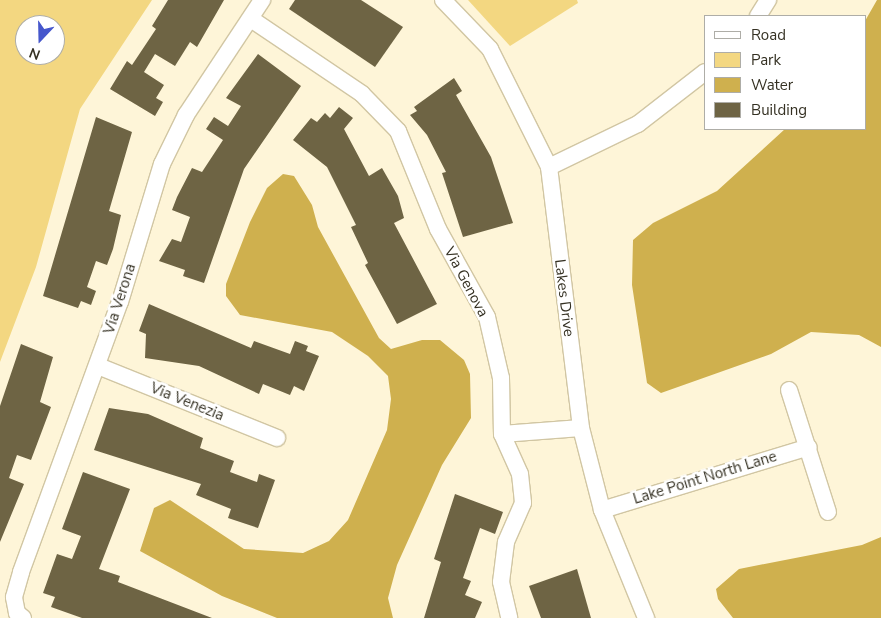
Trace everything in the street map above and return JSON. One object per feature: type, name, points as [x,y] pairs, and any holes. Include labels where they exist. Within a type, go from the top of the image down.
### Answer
[{"type":"street","name":"Via Verona","points":[[20,616],[14,596],[20,572],[98,366],[162,164],[186,116],[262,0]]},
{"type":"street","name":"Lakes Drive","points":[[443,0],[490,49],[549,167],[581,428],[602,510],[646,618]]},
{"type":"street","points":[[759,15],[768,0]]},
{"type":"street","name":"Via Genova","points":[[251,19],[362,94],[398,131],[438,229],[487,317],[501,378],[502,434],[520,474],[523,503],[506,542],[501,582],[509,618]]},
{"type":"street","points":[[549,167],[638,124],[704,73]]},
{"type":"street","name":"Via Venezia","points":[[98,366],[277,438]]},
{"type":"street","points":[[789,390],[809,447],[828,512]]},
{"type":"street","points":[[502,434],[581,428]]},
{"type":"street","name":"Lake Point North Lane","points":[[602,510],[809,447]]},
{"type":"green space","points":[[0,0],[152,0],[80,109],[36,267],[0,362]]},
{"type":"green space","points":[[468,0],[577,0],[578,3],[510,46]]},
{"type":"water","points":[[877,0],[881,0],[881,347],[859,335],[811,332],[771,354],[661,393],[647,383],[632,285],[633,240],[653,223],[717,191],[784,130],[866,130],[866,19]]},
{"type":"water","points":[[283,174],[294,176],[312,205],[318,227],[379,338],[391,349],[422,340],[440,340],[464,360],[470,374],[471,418],[442,465],[397,565],[388,598],[393,618],[277,618],[222,596],[140,551],[154,508],[170,500],[244,549],[303,553],[329,541],[348,520],[387,430],[391,399],[388,376],[368,356],[332,332],[240,315],[226,296],[226,284],[250,222],[267,188]]},
{"type":"water","points":[[881,537],[881,618],[733,618],[718,599],[716,589],[739,569],[862,545]]},
{"type":"building","points":[[168,0],[224,0],[197,47],[190,42],[175,66],[155,54],[144,72],[164,85],[156,98],[163,102],[155,116],[110,89],[127,61],[132,65],[156,29],[152,26]]},
{"type":"building","points":[[295,0],[361,0],[403,27],[375,67],[289,9]]},
{"type":"building","points":[[258,54],[301,86],[244,169],[204,283],[183,276],[185,270],[159,261],[172,239],[181,242],[190,217],[172,210],[192,168],[202,172],[223,140],[206,129],[214,117],[228,126],[241,106],[226,98]]},
{"type":"building","points":[[454,78],[462,91],[456,95],[491,157],[513,223],[463,237],[442,173],[446,172],[427,135],[410,115],[417,111],[414,107]]},
{"type":"building","points":[[339,107],[353,118],[344,129],[369,176],[382,168],[398,196],[404,218],[394,223],[437,304],[397,324],[365,265],[368,263],[351,227],[356,225],[327,167],[293,140],[311,118],[317,122],[325,113],[330,118]]},
{"type":"building","points":[[96,117],[132,132],[109,211],[121,215],[113,249],[107,265],[96,261],[87,287],[96,291],[91,305],[81,301],[78,308],[43,296]]},
{"type":"building","points":[[149,304],[251,348],[254,341],[290,354],[295,341],[308,346],[306,351],[319,356],[304,391],[294,386],[290,395],[263,384],[259,394],[199,366],[145,358],[146,334],[139,331]]},
{"type":"building","points":[[21,344],[53,357],[40,402],[51,407],[31,460],[17,455],[9,478],[24,484],[0,542],[0,406]]},
{"type":"building","points":[[109,408],[148,414],[203,438],[200,448],[234,461],[230,472],[257,482],[259,474],[275,480],[258,528],[228,518],[231,509],[196,495],[201,484],[94,450]]},
{"type":"building","points":[[83,472],[130,489],[99,569],[120,576],[118,582],[212,618],[82,618],[51,607],[55,597],[43,593],[57,554],[72,559],[81,536],[62,529]]},
{"type":"building","points":[[455,494],[503,512],[495,534],[480,528],[463,578],[471,581],[465,595],[482,602],[475,618],[424,618],[441,562],[434,559]]},
{"type":"building","points":[[577,569],[591,618],[541,618],[529,586]]}]
